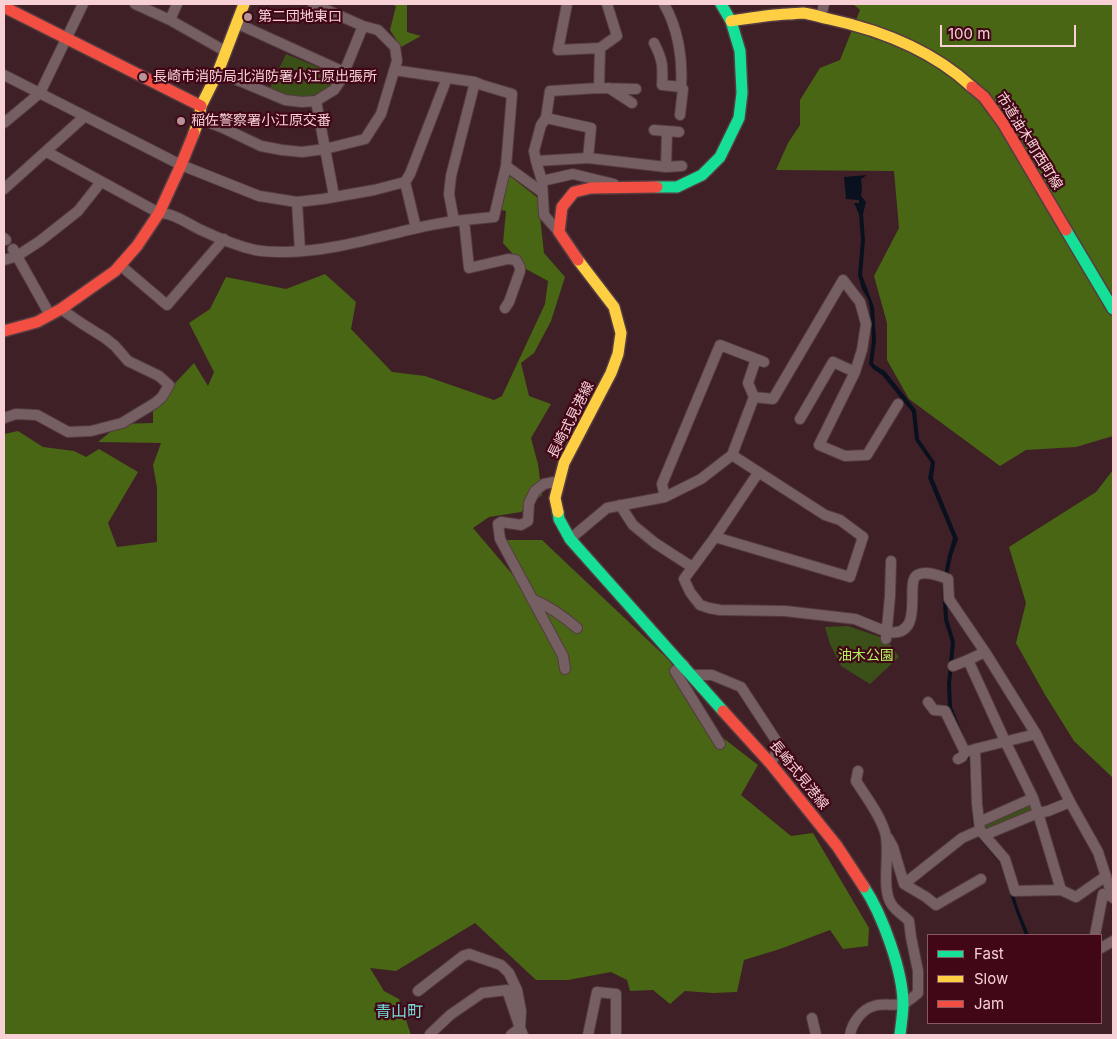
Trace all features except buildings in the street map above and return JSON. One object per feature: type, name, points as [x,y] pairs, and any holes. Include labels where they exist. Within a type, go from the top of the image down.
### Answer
[{"type":"main road","points":[[4,331],[37,322],[61,310],[108,276],[137,246],[160,212],[181,165],[199,119],[201,106],[218,72],[244,4]]},
{"type":"main road","points":[[559,232],[562,207],[574,192],[591,188],[677,187],[702,175],[720,157],[739,118],[742,93],[740,51],[731,21],[721,4]]},
{"type":"main road","points":[[4,7],[201,106]]},
{"type":"main road","name":"市道油木町西町線","points":[[731,21],[765,15],[802,13],[843,22],[872,30],[908,45],[937,60],[964,79],[984,97],[1003,123],[1113,309]]},
{"type":"main road","name":"長崎式見港線","points":[[559,232],[614,307],[621,333],[618,354],[611,373],[564,463],[555,498],[559,519],[570,539],[771,764],[837,846],[867,892],[886,932],[900,979],[903,1004],[900,1035]]},
{"type":"street","points":[[4,123],[40,93],[83,4]]},
{"type":"street","points":[[136,4],[170,20],[225,51]]},
{"type":"street","points":[[170,20],[177,4]]},
{"type":"street","points":[[199,119],[261,146],[289,151],[302,152],[325,149],[365,139],[381,114],[397,61],[395,47],[378,30],[363,26],[313,4]]},
{"type":"street","points":[[567,4],[558,50],[600,48],[616,36],[608,4]]},
{"type":"street","points":[[664,4],[674,29],[680,54],[682,70],[680,115]]},
{"type":"street","points":[[821,17],[824,4]]},
{"type":"street","points":[[236,23],[344,72]]},
{"type":"street","points":[[218,72],[286,100],[316,101],[334,90],[341,80],[363,26]]},
{"type":"street","points":[[654,43],[662,58],[662,85],[681,87]]},
{"type":"street","points":[[600,48],[604,88]]},
{"type":"street","points":[[47,152],[160,212],[167,213],[201,230],[255,250],[300,252],[324,249],[416,228],[459,220],[494,217],[506,166],[512,94],[475,82],[394,70]]},
{"type":"street","points":[[4,75],[181,165],[259,196],[297,202],[374,190],[405,182],[410,174],[447,78]]},
{"type":"street","points":[[475,82],[451,176],[449,194],[459,220],[469,268],[508,259],[516,260],[520,267],[520,272],[505,308]]},
{"type":"street","points":[[604,88],[632,103]]},
{"type":"street","points":[[559,232],[544,216],[542,186],[534,151],[541,126],[546,118],[550,91],[604,88],[636,89]]},
{"type":"street","points":[[316,101],[334,196]]},
{"type":"street","points":[[4,189],[86,116]]},
{"type":"street","points":[[546,118],[591,128],[588,158]]},
{"type":"street","points":[[654,130],[679,132]]},
{"type":"street","points":[[666,167],[667,131]]},
{"type":"street","points":[[536,161],[588,158],[666,167],[682,166]]},
{"type":"street","points":[[506,166],[542,186]]},
{"type":"street","points":[[542,186],[573,174],[624,187]]},
{"type":"street","points":[[4,260],[15,252],[40,241],[78,211],[101,182]]},
{"type":"street","points":[[405,182],[416,228]]},
{"type":"street","points":[[297,202],[300,252]]},
{"type":"street","points":[[120,265],[167,305],[224,239]]},
{"type":"street","points":[[15,252],[50,315]]},
{"type":"street","points":[[754,397],[773,399],[843,280],[860,302],[866,324],[862,350],[855,372],[818,445],[845,456],[867,455],[898,404]]},
{"type":"street","points":[[4,418],[16,414],[37,415],[68,432],[91,431],[122,423],[155,403],[162,397],[169,385],[159,376],[128,362],[116,346],[61,310]]},
{"type":"street","points":[[570,539],[607,508],[665,497],[701,479],[732,455],[754,397],[748,383],[760,361],[720,345],[662,484],[665,497]]},
{"type":"street","points":[[800,419],[833,362],[855,372]]},
{"type":"street","points":[[714,537],[850,577],[863,537],[840,520],[825,515],[732,455]]},
{"type":"street","points":[[758,473],[684,579],[690,592],[700,605],[720,610],[785,612],[855,619],[886,636]]},
{"type":"street","points":[[559,481],[544,484],[536,491],[528,504],[528,521],[521,525],[501,522],[498,524],[500,539],[563,656],[565,669]]},
{"type":"street","points":[[620,505],[633,525],[655,543],[692,567]]},
{"type":"street","points":[[886,636],[891,561]]},
{"type":"street","points":[[886,636],[901,630],[910,622],[913,602],[913,580],[916,576],[931,574],[948,579],[949,599],[985,652],[1036,734],[1070,802],[1098,852],[1108,874],[1113,898]]},
{"type":"street","points":[[532,599],[547,606],[577,628]]},
{"type":"street","points":[[953,666],[985,652]]},
{"type":"street","points":[[968,660],[1033,798],[1060,890]]},
{"type":"street","points":[[684,665],[675,672],[720,744]]},
{"type":"street","points":[[692,674],[712,675],[741,687],[779,744],[771,764]]},
{"type":"street","points":[[928,702],[934,710],[945,711],[966,753],[981,829],[1005,859],[1015,891],[1060,890],[1076,897],[1108,874]]},
{"type":"street","points":[[966,753],[1036,734]]},
{"type":"street","points":[[858,771],[856,781],[874,808],[893,847],[904,884],[936,905],[981,880]]},
{"type":"street","points":[[904,884],[962,838],[1033,798]]},
{"type":"street","points":[[981,829],[1048,811],[1070,802]]},
{"type":"street","points":[[850,1035],[856,1020],[863,1012],[874,1006],[903,1004],[918,993],[918,971],[909,921],[891,905],[888,893],[885,833]]},
{"type":"street","points":[[1095,934],[1103,894],[1113,898]]},
{"type":"street","points":[[1102,947],[1113,941]]},
{"type":"street","points":[[418,991],[463,956],[469,954],[501,965],[509,973],[517,990],[521,1011],[521,1032]]},
{"type":"street","points":[[918,984],[927,988]]},
{"type":"street","points":[[430,1034],[450,1015],[482,993],[507,990],[521,1032]]},
{"type":"street","points":[[588,1035],[597,992],[616,994],[616,1035]]},
{"type":"street","points":[[812,1018],[816,1035]]},
{"type":"street","points":[[511,1035],[521,1032]]},
{"type":"green space","points":[[390,4],[407,4],[407,32],[421,36],[401,47],[390,30],[396,6]]},
{"type":"green space","points":[[853,4],[1113,4],[1113,436],[1076,447],[1026,450],[1000,466],[909,399],[887,360],[887,323],[874,276],[899,228],[894,171],[776,170],[788,143],[800,125],[800,100],[820,68],[840,60],[860,10]]},
{"type":"green space","points":[[286,54],[337,75],[335,80],[321,92],[303,97],[290,96],[270,88]]},
{"type":"green space","points":[[510,176],[538,198],[544,253],[565,277],[551,321],[534,353],[521,363],[529,396],[551,404],[531,438],[538,464],[542,495],[521,512],[489,517],[473,528],[513,575],[507,540],[542,540],[670,661],[718,734],[758,765],[741,795],[791,836],[813,833],[869,928],[868,946],[843,949],[830,930],[744,960],[737,992],[685,991],[670,1004],[653,990],[630,991],[627,980],[611,972],[568,980],[536,980],[475,923],[396,971],[370,968],[384,991],[399,999],[411,1035],[4,1035],[4,434],[18,431],[43,447],[74,451],[86,457],[99,449],[138,472],[108,523],[117,547],[157,542],[157,488],[153,465],[161,443],[98,442],[120,424],[153,423],[153,399],[162,397],[194,363],[208,386],[214,372],[189,323],[210,309],[226,277],[286,289],[325,274],[356,302],[351,329],[392,372],[425,376],[494,400],[502,396],[545,304],[548,281],[526,269],[503,243],[506,211],[491,208]]},
{"type":"green space","points":[[1113,470],[1113,778],[1074,741],[1016,643],[1026,603],[1009,547],[1096,492]]},
{"type":"green space","name":"油木公園","points":[[848,626],[886,639],[899,657],[870,684],[841,666],[830,644],[825,627]]},
{"type":"green space","points":[[1030,803],[1034,812],[985,831],[983,823]]},
{"type":"water","points":[[867,175],[861,179],[861,196],[866,202],[863,214],[865,240],[862,275],[874,307],[876,340],[873,363],[885,371],[916,410],[919,439],[935,462],[933,478],[958,539],[952,556],[946,585],[948,619],[955,642],[951,684],[952,707],[973,759],[978,826],[1004,861],[1018,908],[1029,934],[1025,934],[1000,863],[980,840],[973,827],[969,760],[948,708],[947,684],[951,642],[944,620],[942,585],[953,538],[928,478],[931,463],[915,440],[912,412],[882,375],[869,364],[872,340],[870,308],[858,275],[861,240],[859,214],[854,203],[859,203],[859,200],[846,199],[844,177]]},
{"type":"traffic: fast","points":[[657,187],[677,187],[702,175],[720,157],[739,118],[742,93],[740,51],[731,21],[721,4]]},
{"type":"traffic: fast","points":[[1066,230],[1113,309]]},
{"type":"traffic: fast","points":[[558,512],[559,519],[570,539],[723,711]]},
{"type":"traffic: fast","points":[[864,887],[884,927],[899,976],[903,1004],[900,1035]]},
{"type":"traffic: slow","points":[[194,133],[201,106],[218,72],[244,4]]},
{"type":"traffic: slow","points":[[731,21],[803,13],[867,29],[923,53],[957,74],[972,87]]},
{"type":"traffic: slow","points":[[558,512],[555,498],[564,463],[611,373],[618,354],[621,333],[614,307],[578,260]]},
{"type":"traffic: jam","points":[[4,7],[201,106]]},
{"type":"traffic: jam","points":[[972,87],[984,97],[1003,123],[1066,230]]},
{"type":"traffic: jam","points":[[4,331],[37,322],[61,309],[115,271],[137,246],[159,213],[194,133]]},
{"type":"traffic: jam","points":[[578,260],[559,232],[562,207],[574,192],[591,188],[657,187]]},
{"type":"traffic: jam","points":[[723,711],[771,764],[837,846],[864,887]]},
{"type":"place","name":"第二団地東口","points":[[248,17]]},
{"type":"place","name":"長崎市消防局北消防署小江原出張所","points":[[143,77]]},
{"type":"place","name":"稲佐警察署小江原交番","points":[[181,121]]},
{"type":"district","name":"青山町","points":[[399,1012]]}]
